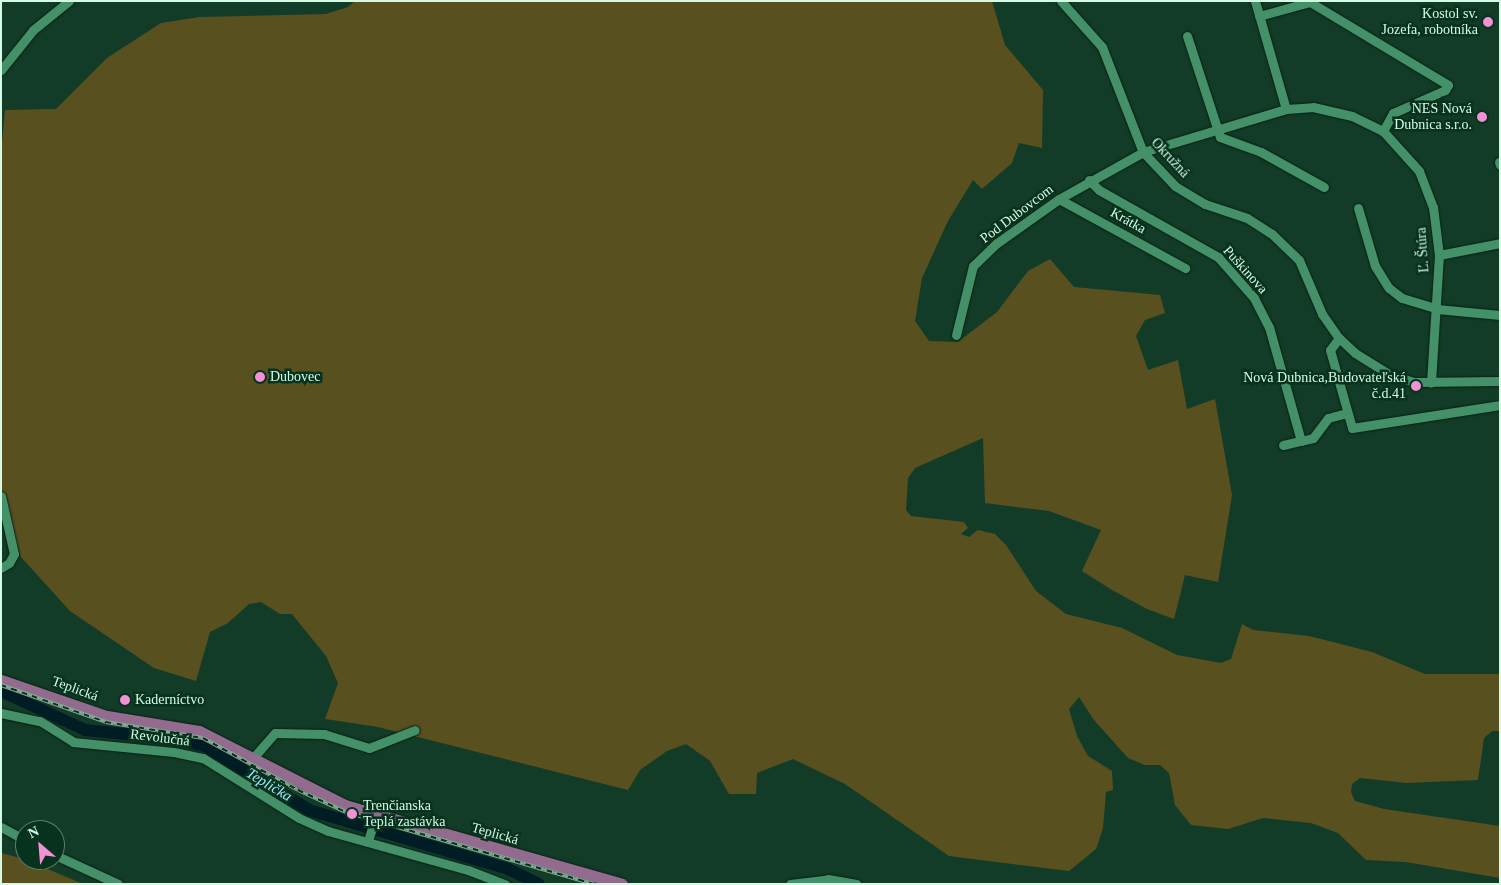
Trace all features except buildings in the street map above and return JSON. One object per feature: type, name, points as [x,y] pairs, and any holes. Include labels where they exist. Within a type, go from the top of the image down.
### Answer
[{"type":"main road","name":"Teplická","points":[[1,680],[107,716],[199,732],[253,758],[316,792],[374,819],[622,884]]},
{"type":"street","points":[[1,70],[33,30],[69,1]]},
{"type":"street","name":"Okružná","points":[[1061,1],[1102,47],[1143,152],[1175,186],[1206,204],[1247,218],[1278,240],[1299,260],[1322,314],[1339,338],[1355,353],[1388,374],[1431,383],[1500,381]]},
{"type":"street","points":[[1254,1],[1286,109]]},
{"type":"street","points":[[1259,16],[1310,2],[1448,85],[1445,90],[1394,113],[1383,131]]},
{"type":"street","points":[[1187,36],[1215,130],[1220,137],[1261,152],[1324,187]]},
{"type":"street","name":"Ľ. Štúra","points":[[1143,152],[1286,109],[1333,110],[1383,131],[1419,171],[1433,207],[1439,255],[1431,383]]},
{"type":"street","name":"Pod Dubovcom","points":[[956,335],[973,266],[998,243],[1059,199],[1089,180],[1143,152]]},
{"type":"street","name":"Puškinova","points":[[1089,180],[1099,190],[1218,257],[1254,298],[1268,327],[1301,441]]},
{"type":"street","name":"Krátka","points":[[1059,199],[1185,268]]},
{"type":"street","points":[[1358,208],[1375,266],[1389,288],[1412,303],[1437,309],[1500,315]]},
{"type":"street","points":[[1439,255],[1500,243]]},
{"type":"street","points":[[1339,338],[1330,350],[1352,428],[1500,405]]},
{"type":"street","points":[[1283,445],[1313,438],[1328,418],[1348,413]]},
{"type":"street","points":[[1,496],[14,554],[9,563],[1,568]]},
{"type":"street","name":"Revolučná","points":[[1,713],[40,721],[73,742],[174,752],[204,758],[298,818],[328,831],[368,839],[505,884]]},
{"type":"street","points":[[253,758],[275,732],[324,734],[369,748],[415,730]]},
{"type":"street","points":[[368,839],[374,819]]},
{"type":"street","points":[[1,826],[15,834]]},
{"type":"street","points":[[65,860],[118,884]]},
{"type":"street","points":[[790,884],[828,879],[857,884]]},
{"type":"shaded area","points":[[355,1],[992,1],[1005,45],[1043,90],[1042,148],[1019,143],[1012,163],[982,189],[973,180],[948,221],[922,278],[915,321],[929,341],[958,342],[997,312],[1028,271],[1050,259],[1074,287],[1160,295],[1165,313],[1145,320],[1136,336],[1148,370],[1178,360],[1187,409],[1215,399],[1232,495],[1218,582],[1185,575],[1174,619],[1147,609],[1112,590],[1082,571],[1101,530],[1049,511],[985,503],[983,438],[915,468],[908,478],[906,510],[911,516],[964,522],[968,528],[961,534],[969,537],[978,530],[995,534],[1006,545],[1036,591],[1066,614],[1122,628],[1177,655],[1221,663],[1231,659],[1242,624],[1253,630],[1309,636],[1372,652],[1425,674],[1500,674],[1500,731],[1492,731],[1484,738],[1478,780],[1407,783],[1360,778],[1352,784],[1351,792],[1355,801],[1384,809],[1500,826],[1500,878],[1406,862],[1366,860],[1338,833],[1311,823],[1263,818],[1228,829],[1191,825],[1175,805],[1169,773],[1160,765],[1145,765],[1128,758],[1094,720],[1079,697],[1069,709],[1077,736],[1088,756],[1112,771],[1113,790],[1106,792],[1103,828],[1096,849],[1069,871],[949,856],[845,784],[793,759],[757,773],[756,794],[729,794],[710,761],[686,744],[667,751],[640,770],[628,790],[378,727],[325,719],[338,683],[326,656],[292,614],[280,614],[261,602],[249,604],[228,623],[210,632],[196,681],[154,668],[70,611],[21,557],[1,495],[1,153],[5,110],[56,109],[107,58],[161,23],[200,17],[326,14],[348,7]]},
{"type":"shaded area","points":[[1,853],[15,857],[15,870],[50,870],[83,884],[1,884]]},
{"type":"waterway","name":"Teplička","points":[[1,691],[85,730],[175,739],[205,746],[309,810],[508,869],[539,884]]},
{"type":"railway","points":[[1,685],[106,722],[203,738],[298,790],[346,812],[594,884]]},
{"type":"place","name":"Kostol sv. Jozefa, robotníka","points":[[1488,22]]},
{"type":"place","name":"NES Nová Dubnica s.r.o.","points":[[1482,117]]},
{"type":"place","name":"Dubovec","points":[[260,377]]},
{"type":"place","name":"Nová Dubnica,Budovateľská č.d.41","points":[[1416,386]]},
{"type":"place","name":"Kaderníctvo","points":[[125,700]]},
{"type":"place","name":"Trenčianska Teplá zastávka","points":[[352,814]]}]
